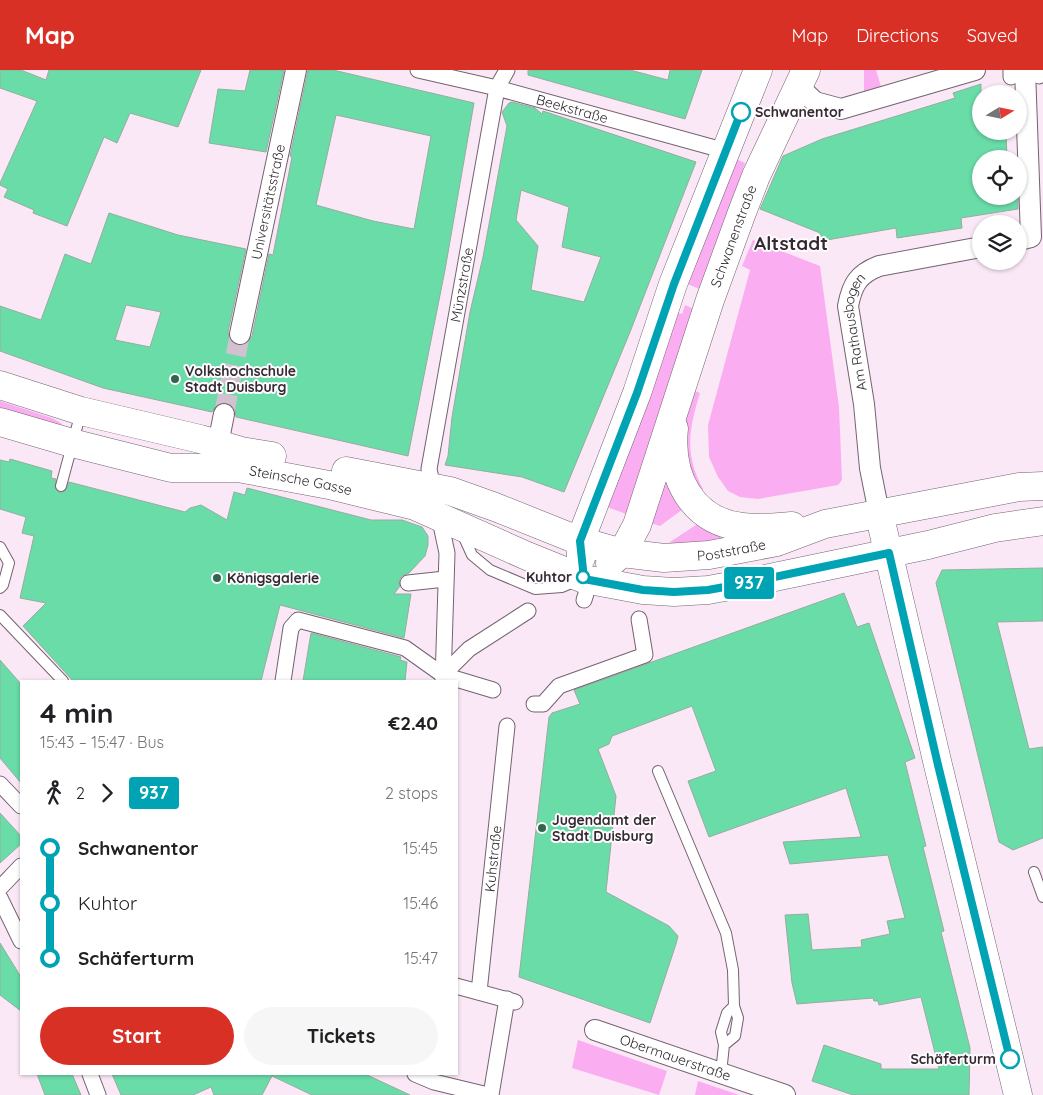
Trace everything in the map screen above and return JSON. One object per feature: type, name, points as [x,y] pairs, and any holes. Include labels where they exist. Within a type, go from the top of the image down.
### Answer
[{"type":"main road","points":[[758,70],[674,284],[637,393],[580,541],[586,587],[674,592],[708,590],[889,553],[995,528],[1043,520]]},
{"type":"main road","name":"Schwanenstraße","points":[[586,587],[622,552],[637,525],[710,300],[753,184],[800,75]]},
{"type":"main road","name":"Steinsche Gasse","points":[[0,384],[218,456]]},
{"type":"main road","name":"Schwanenstraße","points":[[675,407],[672,440],[674,458],[686,491],[702,512],[727,524],[743,527],[825,524]]},
{"type":"main road","name":"Steinsche Gasse","points":[[0,422],[72,443],[171,468],[241,451],[441,508],[586,587]]},
{"type":"main road","name":"Poststraße","points":[[580,541],[655,558],[709,555],[777,542],[825,524],[1019,487],[1043,486]]},
{"type":"main road","name":"Steinsche Gasse","points":[[441,508],[450,491],[580,541]]},
{"type":"main road","points":[[879,513],[1018,1095]]},
{"type":"street","name":"Beekstraße","points":[[418,70],[497,88],[726,151]]},
{"type":"street","name":"Münzstraße","points":[[441,508],[429,469],[497,88],[507,70]]},
{"type":"street","points":[[800,75],[815,102],[841,109],[975,70]]},
{"type":"street","points":[[1025,73],[1025,215]]},
{"type":"street","name":"Universitätsstraße","points":[[240,334],[294,80]]},
{"type":"street","name":"Am Rathausbogen","points":[[879,513],[870,468],[864,404],[848,306],[851,293],[857,280],[868,270],[879,266],[972,249]]},
{"type":"street","points":[[218,456],[224,414]]},
{"type":"street","points":[[441,508],[446,553],[443,678]]},
{"type":"street","points":[[408,583],[445,579]]},
{"type":"street","points":[[443,678],[469,649],[528,611]]},
{"type":"street","points":[[534,704],[543,704],[559,686],[645,655],[639,619]]},
{"type":"street","points":[[283,680],[291,628],[298,620],[405,648],[443,678]]},
{"type":"street","points":[[458,682],[493,690]]},
{"type":"street","name":"Kuhstraße","points":[[480,992],[507,726]]},
{"type":"street","points":[[0,784],[20,805]]},
{"type":"street","points":[[0,888],[20,867]]},
{"type":"street","points":[[0,898],[20,939]]},
{"type":"street","points":[[416,1075],[434,1083],[490,1095],[512,1001],[458,986]]},
{"type":"street","name":"Obermauerstraße","points":[[594,1030],[785,1095]]},
{"type":"street","points":[[90,1075],[98,1095]]},
{"type":"lane","points":[[61,486],[81,411]]},
{"type":"lane","points":[[0,548],[9,562],[4,585],[0,588]]},
{"type":"lane","points":[[0,615],[62,680]]},
{"type":"lane","points":[[658,771],[726,933],[733,970],[734,1006],[727,1013],[721,1032],[724,1045],[721,1073]]},
{"type":"lane","points":[[1034,872],[1043,897]]},
{"type":"shaded area","points":[[864,70],[876,70],[882,90],[864,94]]},
{"type":"shaded area","points":[[734,158],[745,163],[702,290],[685,283]]},
{"type":"shaded area","points":[[753,240],[820,266],[839,407],[842,480],[838,485],[758,499],[740,497],[728,491],[718,477],[709,457],[708,425],[750,270],[742,266]]},
{"type":"shaded area","points":[[685,305],[696,310],[629,515],[607,507],[676,312],[682,314]]},
{"type":"shaded area","points":[[692,390],[700,393],[693,418],[690,441],[693,464],[703,489],[697,497],[679,439]]},
{"type":"shaded area","points":[[0,401],[52,418],[61,423],[62,426],[0,409]]},
{"type":"shaded area","points":[[662,464],[686,507],[660,526],[644,521]]},
{"type":"shaded area","points":[[702,521],[739,537],[666,548],[670,542]]},
{"type":"shaded area","points":[[578,1040],[667,1071],[659,1095],[572,1068]]},
{"type":"shaded area","points":[[698,1081],[739,1095],[695,1095]]},
{"type":"building","points":[[0,70],[21,70],[46,80],[49,70],[201,70],[178,127],[130,113],[117,143],[104,137],[67,226],[33,213],[34,210],[4,197],[8,189],[0,185],[0,183],[37,101],[0,88]]},
{"type":"building","points":[[250,70],[284,70],[266,152],[209,143],[218,89],[245,91]]},
{"type":"building","points":[[308,70],[333,70],[474,103],[445,270],[408,456],[236,417],[235,410],[227,403],[220,403],[212,412],[103,388],[0,351],[0,306],[41,320],[65,254],[91,264],[109,213],[178,235],[246,249],[228,332],[229,338],[237,345],[243,345],[248,342],[252,336],[269,254],[273,255],[292,157],[290,156]],"holes":[[[336,115],[431,136],[414,229],[373,221],[316,205]],[[126,305],[161,312],[150,347],[115,340]]]},
{"type":"building","points":[[528,70],[630,70],[668,80],[670,70],[702,70],[685,119],[528,75]]},
{"type":"building","points":[[972,87],[972,140],[1006,140],[1007,150],[972,150],[972,205],[1018,205],[1018,209],[961,218],[962,228],[897,238],[896,228],[821,241],[820,233],[760,209],[783,156],[822,139],[955,98],[953,93]]},
{"type":"building","points":[[512,102],[535,108],[542,114],[543,111],[696,162],[630,332],[564,492],[522,477],[445,465],[448,456],[452,417],[470,312],[483,257],[507,126],[502,112]],"holes":[[[521,190],[569,207],[562,247],[601,257],[584,302],[531,290],[538,246],[516,220]]]},
{"type":"building","name":"Königsgalerie","points":[[10,459],[52,471],[51,478],[56,479],[55,488],[60,493],[66,490],[69,482],[185,512],[190,508],[201,505],[227,520],[234,492],[245,495],[247,488],[371,520],[402,520],[422,527],[428,536],[425,556],[409,573],[402,576],[399,580],[400,586],[394,594],[411,594],[404,638],[280,605],[261,680],[72,680],[23,626],[46,603],[20,598],[34,536],[22,533],[26,517],[0,509],[0,460],[9,462]]},
{"type":"building","points":[[1043,568],[1043,621],[997,622],[1029,749],[1043,747],[1043,838],[1013,850],[999,842],[936,583],[942,570]]},
{"type":"building","points":[[844,593],[857,627],[869,623],[915,758],[905,762],[926,846],[923,847],[944,931],[941,932],[970,1048],[969,1095],[853,1095],[812,1081],[824,1045],[881,1064],[881,1069],[939,1069],[921,997],[879,1005],[878,1001],[874,1001],[873,998],[797,1004],[792,983],[785,915],[808,914],[812,950],[862,947],[861,940],[890,934],[887,921],[905,918],[888,855],[790,864],[783,842],[861,837],[846,788],[709,837],[688,781],[716,771],[692,706],[612,736],[609,744],[598,749],[616,796],[606,892],[669,926],[678,936],[650,1023],[519,977],[549,717],[552,713],[580,704],[574,690]]},
{"type":"building","points":[[311,633],[401,657],[400,660],[407,662],[405,680],[303,680]]},
{"type":"building","points":[[0,660],[20,683],[20,782],[0,758]]},
{"type":"building","points":[[0,813],[20,835],[20,845],[0,863]]},
{"type":"building","points":[[0,943],[20,975],[20,1010],[0,995]]},
{"type":"building","points":[[37,1075],[72,1075],[81,1095],[45,1095]]},
{"type":"building","points":[[112,1075],[367,1075],[410,1095],[312,1095],[272,1076],[262,1095],[214,1095],[211,1087],[193,1095],[121,1095]]},
{"type":"tunnel","points":[[224,414],[240,334]]},
{"type":"bus line","name":"937","points":[[741,112],[674,284],[637,393],[580,541],[584,579],[643,590],[674,592],[708,590],[889,553],[938,765],[1010,1059]]},
{"type":"place","name":"Schwanentor","points":[[741,112]]},
{"type":"place","name":"Volkshochschule Stadt Duisburg","points":[[175,379]]},
{"type":"place","name":"Kuhtor","points":[[583,577]]},
{"type":"place","name":"Königsgalerie","points":[[217,578]]},
{"type":"place","name":"Jugendamt der Stadt Duisburg","points":[[542,828]]},
{"type":"place","name":"Schäferturm","points":[[1010,1059]]},
{"type":"district","name":"Altstadt","points":[[791,243]]}]
